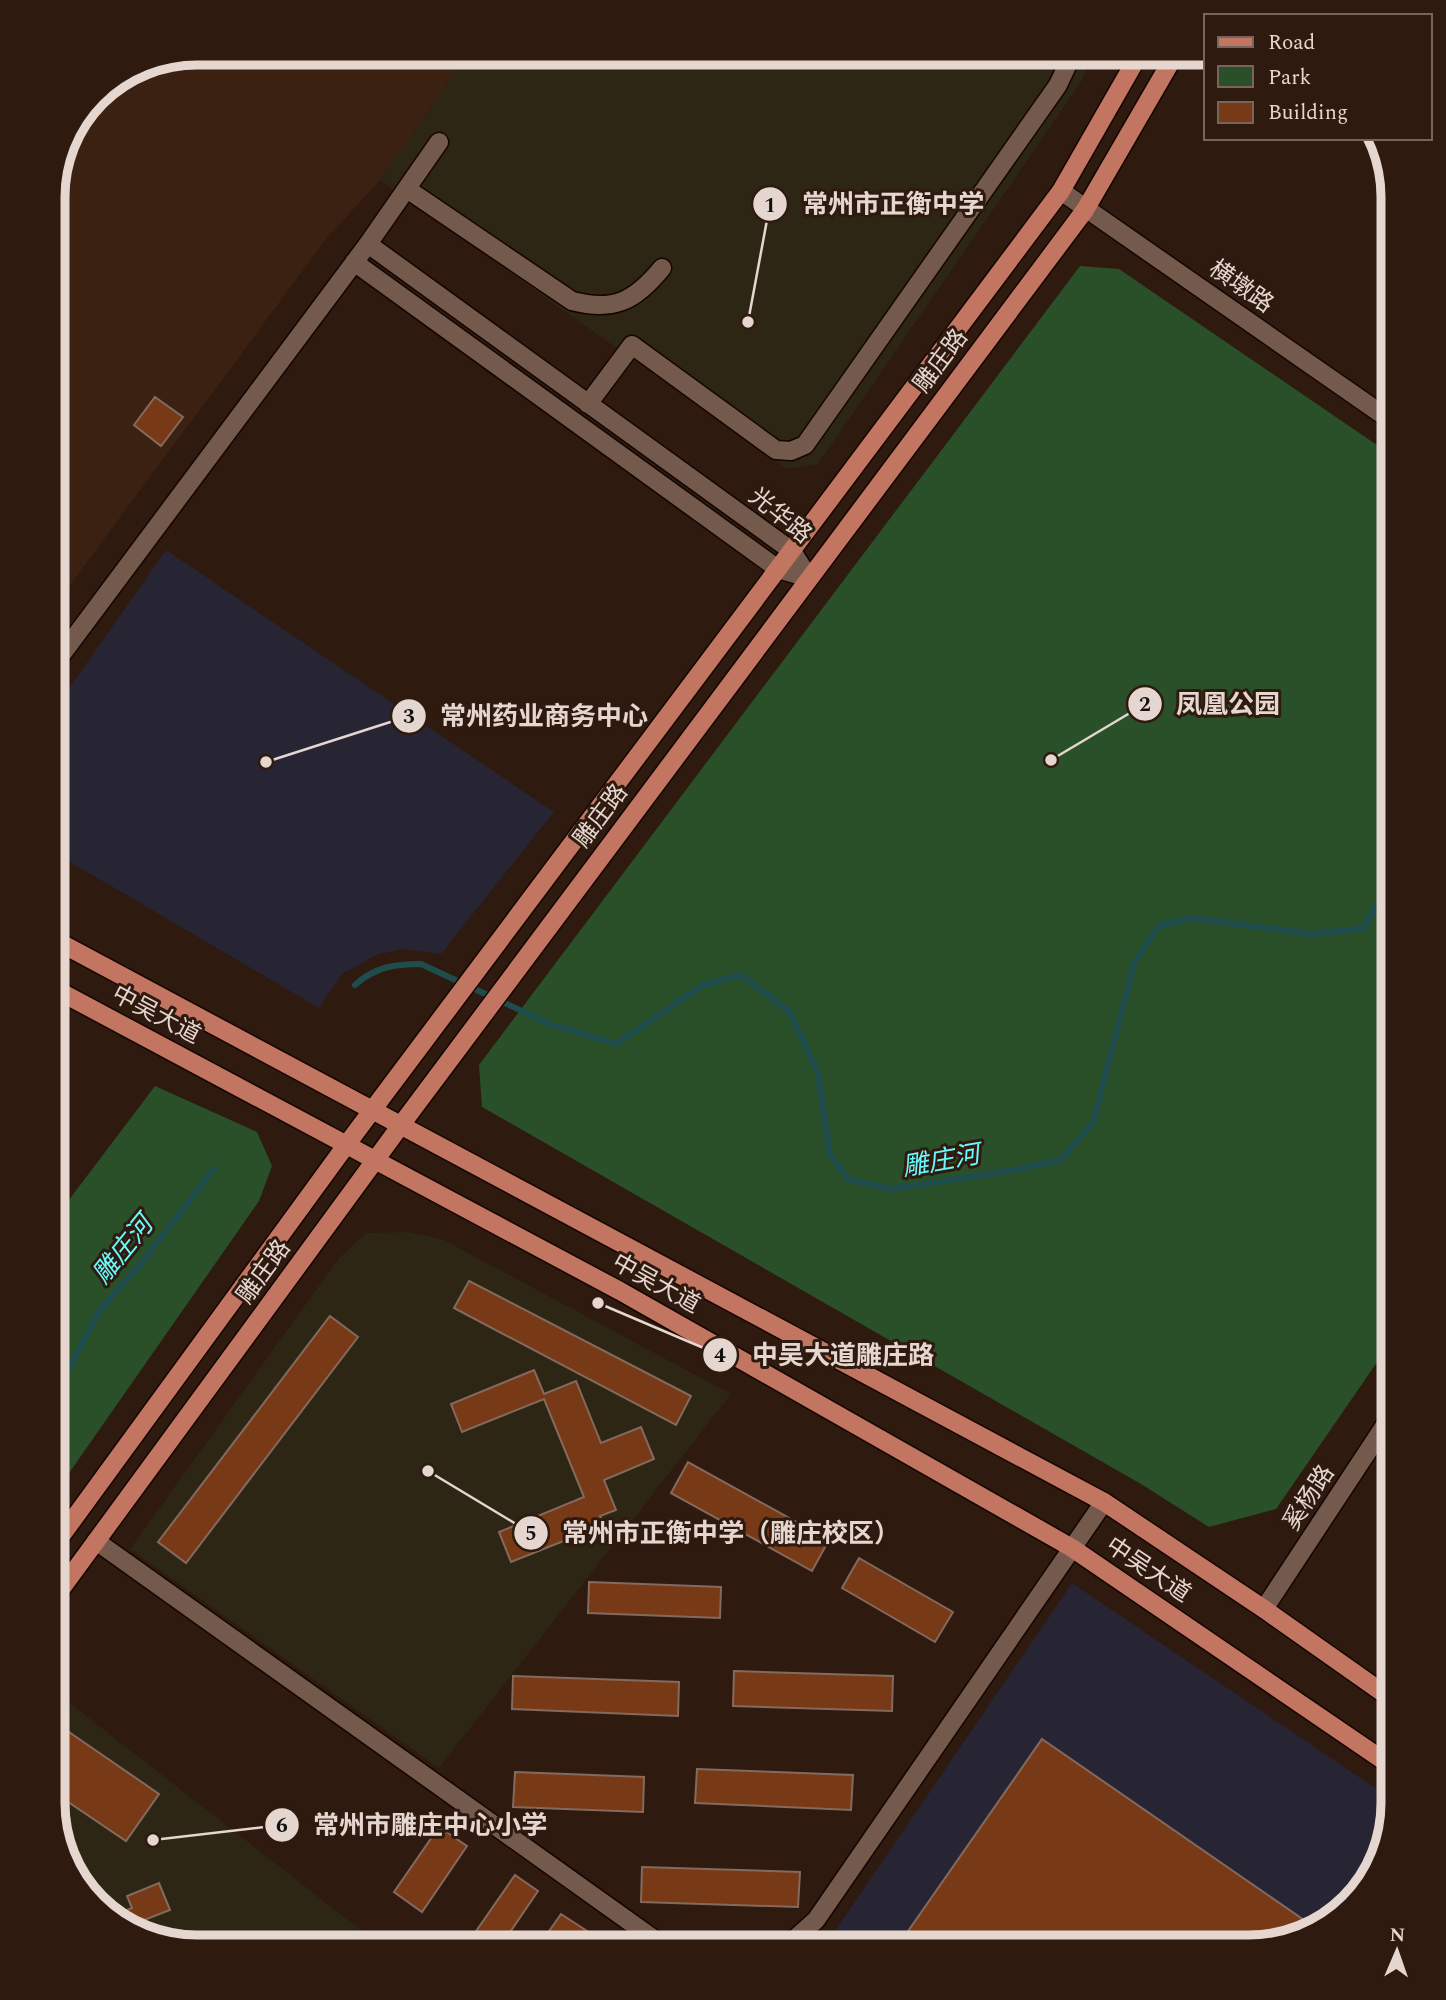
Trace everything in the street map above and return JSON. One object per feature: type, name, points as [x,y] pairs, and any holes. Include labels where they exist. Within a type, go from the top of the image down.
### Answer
[{"type":"main road","name":"雕庄路","points":[[65,1529],[347,1144],[1061,191],[1133,65]]},
{"type":"main road","name":"雕庄路","points":[[65,1583],[487,1009],[1085,210],[1169,65]]},
{"type":"main road","name":"中吴大道","points":[[65,945],[1104,1502],[1381,1691]]},
{"type":"main road","name":"中吴大道","points":[[65,994],[620,1291],[1072,1548],[1381,1758]]},
{"type":"street","points":[[588,404],[632,345],[776,450],[791,451],[805,445],[1058,85],[1067,65]]},
{"type":"street","points":[[65,650],[368,244],[439,142]]},
{"type":"street","points":[[407,188],[572,301],[598,308],[627,300],[648,285],[662,268]]},
{"type":"street","name":"横墩路","points":[[1061,191],[1381,413]]},
{"type":"street","name":"光华路","points":[[368,244],[792,551],[809,578]]},
{"type":"street","name":"光华路","points":[[354,262],[778,569],[809,578]]},
{"type":"street","name":"奚杨路","points":[[1264,1609],[1381,1433]]},
{"type":"street","points":[[799,1935],[816,1920],[932,1756],[1104,1502]]},
{"type":"street","points":[[96,1541],[648,1935]]},
{"type":"shaded area","points":[[460,65],[380,180],[327,238],[65,592],[65,188],[69,162],[78,138],[92,116],[110,97],[131,82],[171,67]]},
{"type":"shaded area","points":[[460,65],[1088,65],[1081,82],[818,464],[787,469],[380,180]]},
{"type":"shaded area","points":[[166,550],[554,812],[441,954],[403,949],[376,955],[342,974],[319,1008],[65,859],[65,694]]},
{"type":"shaded area","points":[[409,1232],[444,1240],[731,1394],[439,1768],[130,1549],[339,1258],[366,1233]]},
{"type":"shaded area","points":[[1072,1583],[1381,1792],[1377,1838],[1364,1869],[1354,1884],[1330,1908],[1315,1918],[1284,1931],[1250,1935],[832,1935]]},
{"type":"shaded area","points":[[65,1699],[366,1934],[171,1933],[138,1922],[110,1903],[82,1869],[69,1838],[65,1804]]},
{"type":"green space","points":[[1080,266],[1119,269],[1381,448],[1381,1356],[1276,1509],[1209,1527],[1141,1484],[482,1107],[479,1065]]},
{"type":"green space","points":[[155,1086],[257,1132],[272,1166],[259,1201],[65,1479],[65,1205]]},
{"type":"building","points":[[155,397],[183,417],[161,446],[134,425]]},
{"type":"building","points":[[469,1281],[691,1396],[676,1425],[454,1308]]},
{"type":"building","points":[[330,1316],[358,1337],[186,1563],[158,1542]]},
{"type":"building","points":[[534,1370],[544,1394],[576,1381],[601,1443],[641,1427],[654,1459],[604,1480],[616,1510],[600,1516],[604,1525],[511,1562],[499,1532],[584,1497],[544,1399],[462,1432],[451,1404]]},
{"type":"building","points":[[688,1462],[829,1540],[812,1571],[671,1493]]},
{"type":"building","points":[[859,1558],[953,1612],[935,1642],[842,1588]]},
{"type":"building","points":[[589,1582],[721,1587],[720,1618],[588,1613]]},
{"type":"building","points":[[734,1671],[893,1676],[892,1711],[733,1706]]},
{"type":"building","points":[[513,1676],[679,1682],[678,1716],[512,1709]]},
{"type":"building","points":[[65,1729],[159,1794],[126,1841],[65,1800]]},
{"type":"building","points":[[1042,1739],[1307,1922],[1284,1931],[1250,1935],[905,1935]]},
{"type":"building","points":[[697,1769],[853,1775],[851,1810],[695,1803]]},
{"type":"building","points":[[515,1772],[644,1777],[643,1812],[513,1807]]},
{"type":"building","points":[[439,1827],[467,1846],[422,1912],[394,1892]]},
{"type":"building","points":[[642,1867],[800,1872],[798,1907],[641,1902]]},
{"type":"building","points":[[515,1875],[538,1891],[508,1935],[473,1935]]},
{"type":"building","points":[[159,1883],[170,1910],[144,1920],[146,1925],[122,1912],[132,1908],[127,1896]]},
{"type":"building","points":[[561,1914],[587,1931],[584,1935],[546,1935]]},
{"type":"waterway","name":"雕庄河","points":[[355,985],[370,974],[385,968],[421,964],[550,1024],[616,1044],[703,985],[741,975],[790,1012],[818,1073],[830,1155],[848,1179],[891,1189],[1060,1160],[1093,1123],[1134,963],[1159,926],[1192,918],[1312,934],[1364,928],[1381,898]]},
{"type":"waterway","name":"雕庄河","points":[[65,1376],[99,1311],[140,1265],[214,1169]]},
{"type":"place","name":"常州市正衡中学","points":[[748,322]]},
{"type":"place","name":"凤凰公园","points":[[1051,760]]},
{"type":"place","name":"常州药业商务中心","points":[[266,762]]},
{"type":"place","name":"中吴大道雕庄路","points":[[598,1303]]},
{"type":"place","name":"常州市正衡中学（雕庄校区）","points":[[428,1471]]},
{"type":"place","name":"常州市雕庄中心小学","points":[[153,1840]]}]
